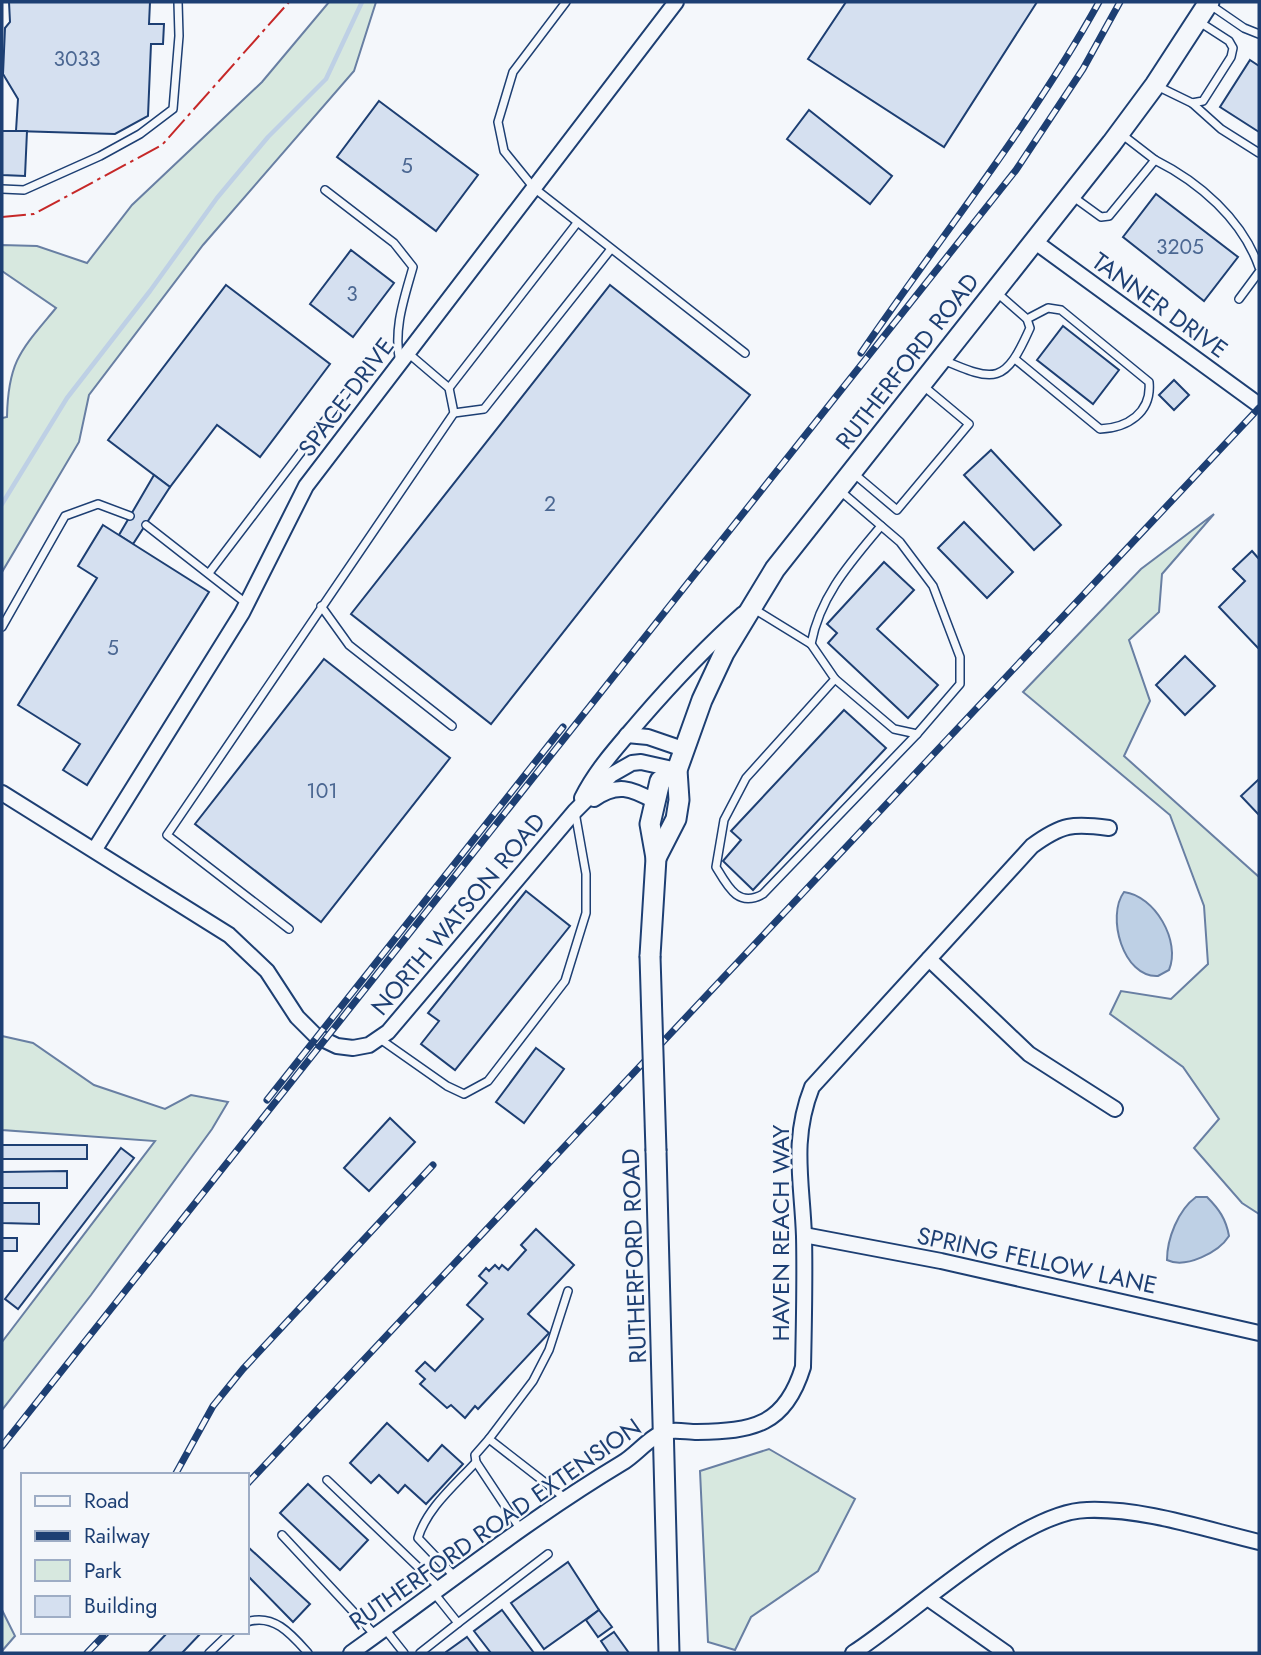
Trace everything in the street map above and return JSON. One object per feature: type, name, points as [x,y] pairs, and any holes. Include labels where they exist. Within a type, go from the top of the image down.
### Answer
[{"type":"street","name":"SPACE DRIVE","points":[[95,849],[247,604],[306,486],[676,2]]},
{"type":"street","name":"RUTHERFORD ROAD","points":[[656,858],[676,819],[679,800],[677,770],[702,700],[751,607],[775,569],[1120,132],[1155,85],[1209,2]]},
{"type":"street","name":"TANNER DRIVE","points":[[1034,241],[1259,405]]},
{"type":"street","name":"NORTH WATSON ROAD","points":[[575,811],[595,772],[698,654],[751,607]]},
{"type":"street","points":[[627,735],[648,737],[684,749]]},
{"type":"street","name":"NORTH WATSON ROAD","points":[[2,793],[229,935],[267,971],[297,1017],[316,1036],[337,1046],[353,1048],[380,1039],[575,811],[611,775],[632,763],[677,770]]},
{"type":"street","name":"RUTHERFORD ROAD","points":[[669,1653],[650,956],[656,858],[650,824],[660,781],[677,770]]},
{"type":"street","name":"NORTH WATSON ROAD","points":[[575,811],[616,787],[630,788],[654,801]]},
{"type":"street","name":"HAVEN REACH WAY","points":[[664,1432],[748,1428],[760,1425],[777,1415],[798,1386],[803,1367],[804,1235],[798,1153],[801,1115],[813,1087],[1032,846],[1054,830],[1077,823],[1109,828]]},
{"type":"street","points":[[929,959],[1029,1054],[1115,1109]]},
{"type":"street","name":"SPRING FELLOW LANE","points":[[804,1235],[941,1261],[1259,1333]]},
{"type":"street","name":"RUTHERFORD ROAD EXTENSION","points":[[352,1653],[565,1498],[626,1461],[664,1432]]},
{"type":"street","points":[[853,1653],[1021,1532],[1047,1519],[1084,1510],[1112,1510],[1259,1542]]},
{"type":"street","points":[[929,1599],[1006,1653]]},
{"type":"lane","points":[[2,189],[24,190],[100,156],[140,134],[173,109],[179,36],[178,2]]},
{"type":"lane","points":[[566,2],[513,72],[498,122],[504,151],[534,188],[745,354]]},
{"type":"lane","points":[[1209,2],[1244,28],[1259,34]]},
{"type":"lane","points":[[1192,103],[1203,101],[1231,57],[1233,48],[1229,41],[1197,21]]},
{"type":"lane","points":[[1155,85],[1192,103],[1221,129],[1259,153]]},
{"type":"lane","points":[[1120,132],[1155,160],[1185,175],[1222,208],[1243,237],[1259,270],[1240,299]]},
{"type":"lane","points":[[1071,195],[1101,217],[1109,216],[1155,160]]},
{"type":"lane","points":[[289,929],[167,835],[454,413],[449,388],[404,358],[397,346],[401,305],[413,267],[394,243],[326,190]]},
{"type":"lane","points":[[449,388],[577,223]]},
{"type":"lane","points":[[454,413],[484,409],[611,249]]},
{"type":"lane","points":[[940,359],[975,374],[993,375],[1009,369],[1030,328],[1027,319],[994,291]]},
{"type":"lane","points":[[1015,359],[1100,429],[1121,428],[1140,414],[1150,396],[1149,382],[1061,310],[1048,308],[1027,319]]},
{"type":"lane","points":[[851,472],[897,510],[969,424],[921,384]]},
{"type":"lane","points":[[209,573],[346,393]]},
{"type":"lane","points":[[835,679],[746,778],[724,820],[716,867],[730,889],[741,899],[751,901],[763,894],[916,734],[960,684],[960,657],[933,586],[900,542],[838,489]]},
{"type":"lane","points":[[2,627],[65,516],[98,504],[130,516]]},
{"type":"lane","points":[[146,525],[247,604]]},
{"type":"lane","points":[[811,644],[816,617],[823,605],[844,570],[881,526]]},
{"type":"lane","points":[[321,606],[349,645],[452,726]]},
{"type":"lane","points":[[751,607],[811,644],[835,679],[894,729],[916,734]]},
{"type":"lane","points":[[380,1039],[447,1086],[464,1094],[488,1080],[565,981],[586,913],[586,874],[575,811]]},
{"type":"lane","points":[[521,1530],[476,1462],[475,1455],[533,1381],[549,1350],[568,1291]]},
{"type":"lane","points":[[489,1439],[565,1498]]},
{"type":"lane","points":[[455,1578],[418,1538],[422,1525],[436,1505],[476,1462]]},
{"type":"lane","points":[[327,1480],[437,1591],[458,1623]]},
{"type":"lane","points":[[282,1535],[404,1653]]},
{"type":"lane","points":[[421,1653],[548,1554]]},
{"type":"lane","points":[[248,1622],[258,1619],[271,1621],[293,1637],[308,1653]]},
{"type":"lane","points":[[209,1653],[230,1634]]},
{"type":"green space","points":[[329,2],[376,2],[354,71],[203,245],[89,395],[79,442],[2,572],[2,418],[7,417],[10,382],[19,356],[56,308],[2,271],[2,245],[37,246],[87,263],[132,205],[262,82]]},
{"type":"green space","points":[[1214,514],[1162,574],[1159,612],[1129,640],[1150,701],[1124,756],[1259,877],[1259,1214],[1242,1203],[1194,1148],[1219,1119],[1183,1067],[1110,1014],[1121,991],[1171,999],[1208,964],[1204,906],[1170,815],[1023,692],[1141,569]]},
{"type":"green space","points":[[2,1036],[33,1043],[94,1085],[165,1109],[191,1095],[228,1102],[212,1129],[91,1295],[2,1410],[2,1342],[155,1141],[2,1130]]},
{"type":"green space","points":[[769,1449],[855,1499],[818,1571],[751,1617],[735,1650],[708,1642],[700,1471]]},
{"type":"green space","points":[[2,1610],[15,1636],[2,1651]]},
{"type":"water","points":[[1124,892],[1146,902],[1163,922],[1168,934],[1172,958],[1169,970],[1158,976],[1146,974],[1135,967],[1121,944],[1117,916]]},
{"type":"water","points":[[1196,1197],[1207,1197],[1215,1206],[1224,1219],[1229,1236],[1218,1248],[1192,1261],[1167,1260],[1175,1226],[1184,1209]]},
{"type":"building","points":[[9,2],[150,2],[149,24],[164,24],[163,44],[151,44],[148,116],[115,134],[16,131],[18,99],[3,74],[5,28],[10,22]]},
{"type":"building","points":[[846,2],[1037,2],[944,147],[808,59]]},
{"type":"building","points":[[1250,60],[1259,66],[1259,132],[1220,107]]},
{"type":"building","points":[[379,101],[478,175],[436,231],[337,157]]},
{"type":"building","points":[[809,110],[892,176],[870,204],[787,139]]},
{"type":"building","points":[[2,131],[27,131],[25,176],[2,175]]},
{"type":"building","points":[[1156,194],[1238,257],[1204,301],[1123,237]]},
{"type":"building","points":[[351,250],[394,283],[353,337],[310,304]]},
{"type":"building","points":[[226,285],[330,364],[260,457],[217,425],[170,487],[108,440]]},
{"type":"building","points":[[610,285],[750,395],[491,724],[351,614]]},
{"type":"building","points":[[1063,326],[1119,370],[1093,404],[1037,360]]},
{"type":"building","points":[[1174,380],[1189,395],[1174,410],[1159,395]]},
{"type":"building","points":[[991,450],[1061,525],[1034,550],[964,475]]},
{"type":"building","points":[[154,475],[170,487],[133,544],[119,535]]},
{"type":"building","points":[[964,522],[1013,572],[987,598],[938,548]]},
{"type":"building","points":[[103,525],[209,592],[87,785],[63,770],[80,744],[18,705],[97,578],[78,566]]},
{"type":"building","points":[[1252,551],[1259,559],[1259,649],[1219,607],[1245,581],[1233,569]]},
{"type":"building","points":[[884,562],[914,590],[877,629],[938,685],[908,718],[828,643],[837,633],[827,624]]},
{"type":"building","points":[[1185,656],[1215,686],[1185,715],[1156,685]]},
{"type":"building","points":[[324,659],[450,758],[321,922],[195,824]]},
{"type":"building","points":[[844,710],[886,748],[753,890],[723,861],[741,840],[731,831]]},
{"type":"building","points":[[1259,779],[1259,815],[1241,796]]},
{"type":"building","points":[[526,891],[570,926],[455,1070],[421,1044],[439,1021],[428,1013]]},
{"type":"building","points":[[536,1048],[564,1069],[524,1123],[496,1102]]},
{"type":"building","points":[[390,1118],[415,1142],[369,1191],[344,1168]]},
{"type":"building","points":[[2,1145],[87,1145],[87,1159],[2,1159]]},
{"type":"building","points":[[121,1148],[134,1158],[18,1309],[5,1299]]},
{"type":"building","points":[[67,1171],[67,1188],[2,1188],[2,1172]]},
{"type":"building","points":[[2,1203],[39,1203],[39,1224],[2,1223]]},
{"type":"building","points":[[536,1229],[574,1265],[528,1314],[549,1333],[478,1409],[475,1406],[465,1418],[451,1405],[447,1408],[420,1384],[425,1379],[416,1371],[425,1362],[435,1371],[483,1319],[467,1305],[487,1283],[479,1276],[486,1268],[489,1271],[495,1265],[499,1269],[502,1265],[508,1270],[526,1250],[521,1245]]},
{"type":"building","points":[[2,1238],[17,1238],[17,1251],[2,1251]]},
{"type":"building","points":[[387,1423],[428,1461],[442,1445],[463,1464],[426,1504],[405,1485],[398,1493],[379,1475],[371,1483],[350,1463]]},
{"type":"building","points":[[308,1484],[368,1540],[340,1570],[280,1513]]},
{"type":"building","points":[[248,1547],[310,1604],[293,1622],[248,1576]]},
{"type":"building","points":[[568,1562],[599,1610],[544,1649],[511,1603]]},
{"type":"building","points":[[502,1610],[534,1653],[491,1653],[474,1631]]},
{"type":"building","points":[[599,1610],[612,1627],[598,1637],[586,1620]]},
{"type":"building","points":[[614,1632],[629,1653],[609,1653],[601,1641]]},
{"type":"building","points":[[166,1634],[200,1634],[182,1653],[148,1653]]},
{"type":"building","points":[[467,1637],[479,1653],[446,1653],[446,1652]]},
{"type":"waterway","points":[[2,504],[67,398],[150,291],[217,198],[268,137],[326,79],[362,2]]},
{"type":"railway","points":[[861,353],[1044,93],[1099,2]]},
{"type":"railway","points":[[2,1446],[1016,170],[1083,69],[1120,2]]},
{"type":"railway","points":[[248,1483],[1259,408]]},
{"type":"railway","points":[[267,1100],[563,727]]},
{"type":"railway","points":[[176,1473],[213,1406],[243,1369],[433,1165]]},
{"type":"railway","points":[[87,1653],[105,1634]]},
{"type":"power","points":[[2,217],[34,214],[162,145],[289,2]]}]
